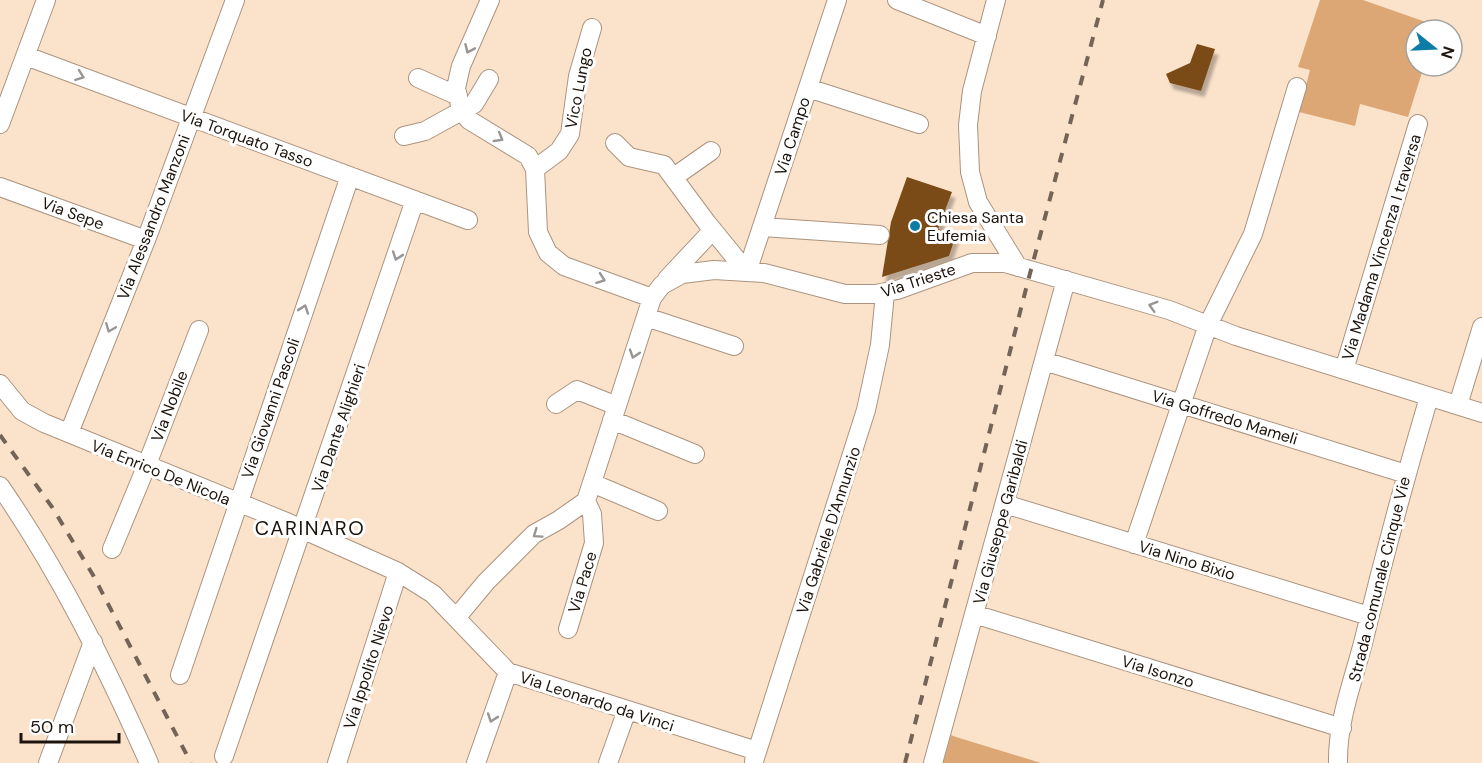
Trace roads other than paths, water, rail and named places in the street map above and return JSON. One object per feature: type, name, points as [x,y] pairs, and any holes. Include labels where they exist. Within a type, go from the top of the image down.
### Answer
[{"type":"street","points":[[0,124],[46,0]]},
{"type":"street","name":"Via Alessandro Manzoni","points":[[69,433],[146,240],[235,0]]},
{"type":"street","points":[[490,0],[461,66],[456,88],[459,102],[469,120],[528,156],[535,169],[538,232],[548,253],[564,266],[657,291]]},
{"type":"street","name":"Via Campo","points":[[747,272],[837,0]]},
{"type":"street","points":[[897,0],[987,36]]},
{"type":"street","points":[[996,0],[972,91],[968,125],[970,172],[978,202],[1018,267]]},
{"type":"street","name":"Vico Lungo","points":[[535,169],[559,151],[570,134],[578,76],[592,28]]},
{"type":"street","name":"Via Torquato Tasso","points":[[26,56],[468,220]]},
{"type":"street","points":[[418,78],[459,102],[474,104],[489,79]]},
{"type":"street","points":[[1134,544],[1208,325],[1253,234],[1297,87]]},
{"type":"street","points":[[808,88],[919,124]]},
{"type":"street","points":[[404,136],[425,131],[459,102]]},
{"type":"street","name":"Via Madama Vincenza I traversa","points":[[1344,370],[1418,124]]},
{"type":"street","points":[[615,143],[629,157],[664,165],[747,272]]},
{"type":"street","points":[[674,177],[711,152]]},
{"type":"street","name":"Via Giovanni Pascoli","points":[[180,675],[350,176]]},
{"type":"street","name":"Via Sepe","points":[[0,187],[146,240]]},
{"type":"street","name":"Via Dante Alighieri","points":[[224,756],[416,200]]},
{"type":"street","points":[[762,227],[880,235]]},
{"type":"street","points":[[456,618],[486,582],[534,534],[586,501],[646,317],[657,291],[713,230]]},
{"type":"street","name":"Via Trieste","points":[[657,291],[682,274],[714,270],[764,273],[845,294],[875,294],[897,290],[972,263],[1005,263],[1169,310],[1344,370],[1482,413]]},
{"type":"street","name":"Via Giuseppe Garibaldi","points":[[933,763],[1066,280]]},
{"type":"street","name":"Via Gabriele D'Annunzio","points":[[755,757],[866,410],[880,345],[885,292]]},
{"type":"street","points":[[845,294],[883,317]]},
{"type":"street","points":[[646,317],[734,346]]},
{"type":"street","points":[[1458,405],[1482,327]]},
{"type":"street","name":"Via Nobile","points":[[112,549],[199,330]]},
{"type":"street","name":"Via Goffredo Mameli","points":[[1044,361],[1406,474]]},
{"type":"street","name":"Via Enrico De Nicola","points":[[0,384],[22,411],[44,423],[303,530],[398,572],[434,594],[456,618]]},
{"type":"street","points":[[556,404],[577,390],[614,413],[695,454]]},
{"type":"street","name":"Strada comunale Cinque Vie","points":[[1338,763],[1342,728],[1369,616],[1429,396]]},
{"type":"street","points":[[592,483],[658,511]]},
{"type":"street","points":[[0,486],[59,577],[93,642],[149,763]]},
{"type":"street","name":"Via Pace","points":[[568,629],[594,543],[592,514],[586,501]]},
{"type":"street","name":"Via Nino Bixio","points":[[1005,504],[1369,616]]},
{"type":"street","name":"Via Ippolito Nievo","points":[[337,763],[398,572]]},
{"type":"street","name":"Via Isonzo","points":[[974,614],[1342,728]]},
{"type":"street","name":"Via Leonardo da Vinci","points":[[456,618],[508,672],[627,710],[755,757]]},
{"type":"street","points":[[48,763],[93,642]]},
{"type":"street","points":[[476,763],[508,672]]},
{"type":"street","points":[[608,763],[627,710]]},
{"type":"railway","points":[[905,763],[1028,281],[1103,0]]},
{"type":"railway","points":[[0,435],[52,507],[93,575],[191,763]]},
{"type":"place","name":"Chiesa Santa Eufemia","points":[[915,226]]},
{"type":"district","name":"CARINARO","points":[[310,528]]}]
